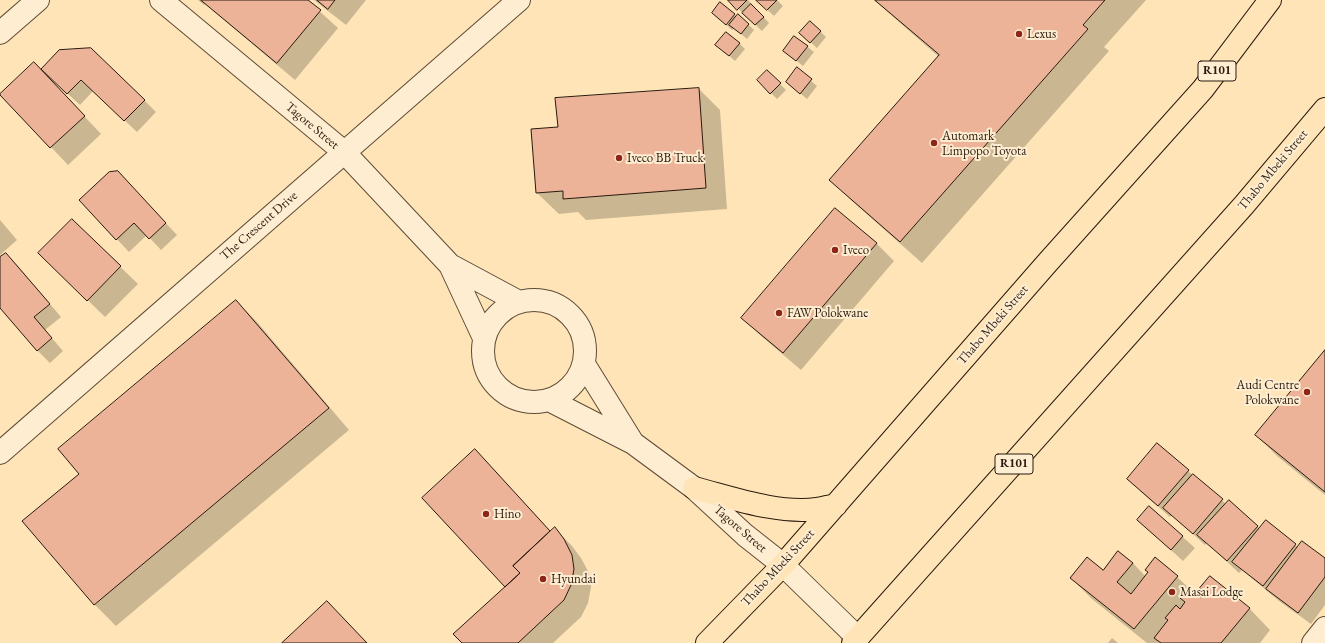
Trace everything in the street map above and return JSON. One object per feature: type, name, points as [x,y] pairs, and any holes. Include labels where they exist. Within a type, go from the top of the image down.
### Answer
[{"type":"main road","name":"Thabo Mbeki Street","points":[[707,643],[783,565],[1048,262],[1203,89],[1267,3]]},
{"type":"main road","name":"Thabo Mbeki Street","points":[[856,641],[1244,205],[1325,109]]},
{"type":"main road","points":[[694,488],[763,505],[791,509],[817,509],[836,505]]},
{"type":"street","points":[[0,32],[38,0]]},
{"type":"street","name":"Tagore Street","points":[[161,0],[344,152],[450,266],[484,338]]},
{"type":"street","name":"The Crescent Drive","points":[[0,453],[520,0]]},
{"type":"street","name":"Tagore Street","points":[[450,266],[518,302]]},
{"type":"street","name":"Tagore Street","points":[[536,300],[552,304],[562,308],[569,314],[581,331],[584,342],[584,364],[579,376],[571,387],[561,395],[549,400],[537,402],[525,402],[513,399],[501,391],[490,380],[484,366],[482,352],[484,338],[489,326],[497,315],[518,302],[536,300]]},
{"type":"street","name":"Tagore Street","points":[[584,364],[633,443]]},
{"type":"street","name":"Tagore Street","points":[[549,400],[633,443],[694,488],[745,535],[783,565],[856,641]]},
{"type":"street","points":[[1313,643],[1325,628]]},
{"type":"building","points":[[201,0],[308,0],[321,10],[277,63]]},
{"type":"building","points":[[317,0],[335,0],[328,9]]},
{"type":"building","points":[[728,0],[747,0],[737,10]]},
{"type":"building","points":[[756,0],[777,0],[767,10]]},
{"type":"building","points":[[875,0],[1105,0],[1083,25],[1088,29],[900,242],[829,180],[939,55]]},
{"type":"building","points":[[720,2],[735,14],[726,25],[712,13]]},
{"type":"building","points":[[751,4],[764,17],[755,25],[742,13]]},
{"type":"building","points":[[738,14],[749,24],[741,34],[729,25]]},
{"type":"building","points":[[810,21],[821,31],[810,43],[799,33]]},
{"type":"building","points":[[726,32],[740,43],[729,56],[715,45]]},
{"type":"building","points":[[794,36],[808,46],[796,61],[783,51]]},
{"type":"building","points":[[91,48],[145,100],[124,121],[81,80],[67,94],[41,69],[59,50]]},
{"type":"building","points":[[34,62],[85,116],[50,148],[0,95]]},
{"type":"building","points":[[797,67],[812,79],[800,94],[786,82]]},
{"type":"building","points":[[767,70],[781,83],[770,94],[757,80]]},
{"type":"building","name":"Iveco BB Truck","points":[[699,88],[706,188],[563,199],[563,191],[536,193],[531,129],[558,127],[555,98]]},
{"type":"building","points":[[118,171],[166,223],[149,239],[134,223],[116,240],[79,200],[109,172]]},
{"type":"building","points":[[835,208],[877,243],[783,353],[741,318]]},
{"type":"building","points":[[72,219],[121,266],[87,301],[38,253]]},
{"type":"building","points":[[6,253],[50,304],[34,317],[52,338],[37,351],[0,308],[0,257]]},
{"type":"building","points":[[236,300],[329,408],[94,605],[22,521],[79,474],[58,449]]},
{"type":"building","name":"Audi Centre Polokwane","points":[[1325,350],[1325,492],[1255,435]]},
{"type":"building","points":[[1157,443],[1189,470],[1158,506],[1127,479]]},
{"type":"building","name":"Hino","points":[[475,449],[550,531],[513,566],[520,573],[505,587],[422,498]]},
{"type":"building","points":[[1193,474],[1223,499],[1193,534],[1163,508]]},
{"type":"building","points":[[1229,500],[1258,526],[1227,561],[1197,535]]},
{"type":"building","points":[[1149,506],[1183,536],[1171,550],[1137,520]]},
{"type":"building","points":[[1266,520],[1296,544],[1263,586],[1232,562]]},
{"type":"building","name":"Hyundai","points":[[555,527],[564,539],[572,555],[574,569],[571,585],[564,600],[518,643],[462,643],[453,634],[520,573],[513,566]]},
{"type":"building","points":[[1302,541],[1325,558],[1325,577],[1298,613],[1266,589]]},
{"type":"building","points":[[1118,551],[1133,563],[1117,582],[1131,594],[1148,572],[1145,570],[1155,557],[1178,576],[1134,629],[1070,578],[1087,557],[1103,570]]},
{"type":"building","points":[[1210,576],[1250,608],[1221,643],[1161,643],[1154,638],[1168,620],[1165,618],[1176,605],[1180,609],[1185,602],[1180,598],[1189,587],[1201,598],[1205,592],[1200,588]]},
{"type":"building","points":[[327,601],[367,643],[282,643]]},
{"type":"place","name":"Lexus","points":[[1019,34]]},
{"type":"place","name":"Automark Limpopo Toyota","points":[[934,143]]},
{"type":"place","name":"Iveco BB Truck","points":[[619,158]]},
{"type":"place","name":"Iveco","points":[[835,250]]},
{"type":"place","name":"FAW Polokwane","points":[[779,313]]},
{"type":"place","name":"Audi Centre Polokwane","points":[[1307,392]]},
{"type":"place","name":"Hino","points":[[486,514]]},
{"type":"place","name":"Hyundai","points":[[543,579]]},
{"type":"place","name":"Masai Lodge","points":[[1172,592]]}]
